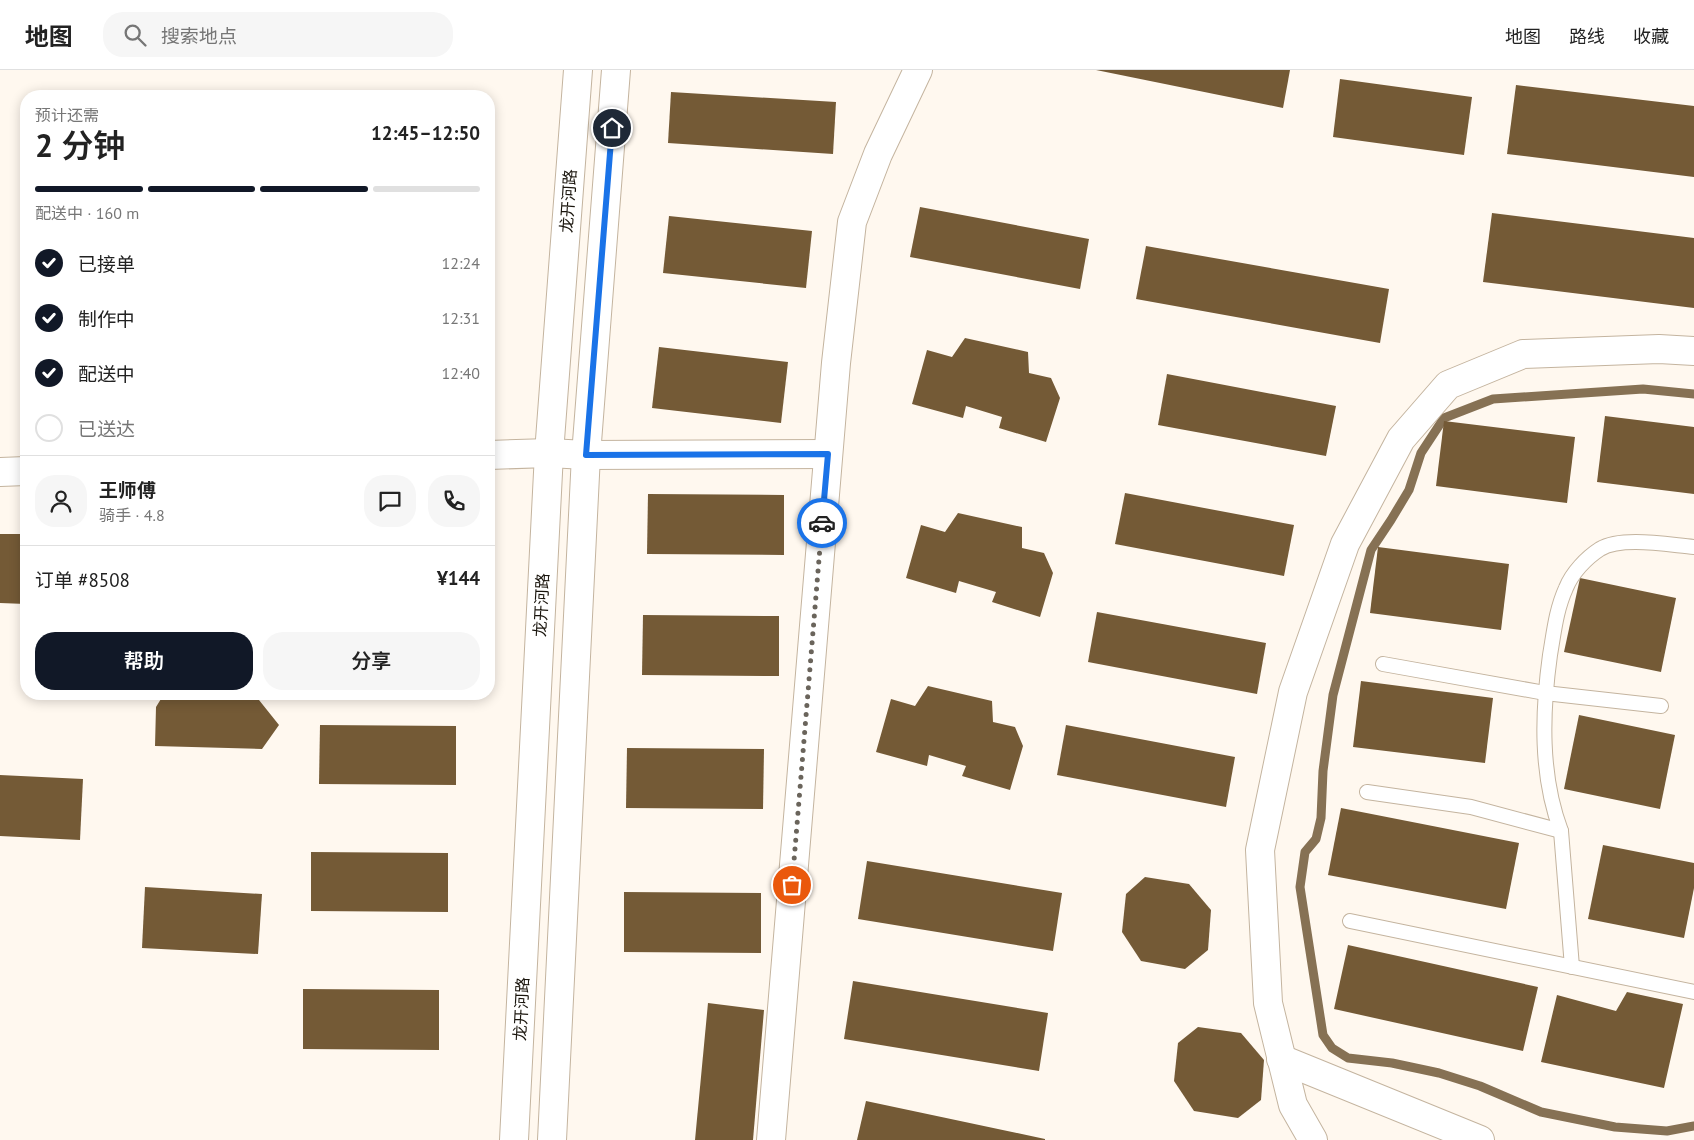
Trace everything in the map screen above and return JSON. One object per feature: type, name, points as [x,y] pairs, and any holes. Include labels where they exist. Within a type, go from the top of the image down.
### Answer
[{"type":"street","name":"龙开河路","points":[[514,1140],[548,453],[578,70]]},
{"type":"street","points":[[552,1140],[586,455],[616,70]]},
{"type":"street","points":[[771,1140],[836,363],[852,222],[878,154],[918,70]]},
{"type":"street","points":[[1313,1140],[1293,1105],[1268,1004],[1260,850],[1293,692],[1345,544],[1401,439],[1448,385],[1523,354],[1659,349],[1694,351]]},
{"type":"street","points":[[495,455],[548,453],[586,455],[828,454]]},
{"type":"street","points":[[0,472],[20,472]]},
{"type":"street","points":[[1282,1060],[1480,1140]]},
{"type":"lane","points":[[1572,967],[1561,831],[1553,811],[1545,755],[1545,693],[1556,614],[1566,586],[1584,561],[1602,548],[1627,542],[1694,547]]},
{"type":"lane","points":[[1383,664],[1545,693],[1660,706]]},
{"type":"lane","points":[[1367,792],[1471,807],[1561,831]]},
{"type":"lane","points":[[1350,921],[1694,992]]},
{"type":"building","points":[[1096,70],[1290,70],[1283,108]]},
{"type":"building","points":[[1340,79],[1472,97],[1464,155],[1333,137]]},
{"type":"building","points":[[1516,85],[1694,106],[1694,177],[1507,154]]},
{"type":"building","points":[[671,92],[836,102],[833,154],[668,143]]},
{"type":"building","points":[[920,207],[1089,239],[1080,289],[910,257]]},
{"type":"building","points":[[1492,213],[1694,238],[1694,308],[1483,282]]},
{"type":"building","points":[[669,216],[812,231],[806,288],[663,273]]},
{"type":"building","points":[[1146,246],[1389,289],[1380,343],[1136,299]]},
{"type":"building","points":[[965,338],[1028,352],[1029,373],[1051,378],[1060,398],[1046,442],[999,428],[1002,417],[966,406],[963,418],[912,404],[927,350],[952,357]]},
{"type":"building","points":[[659,347],[788,362],[781,423],[652,408]]},
{"type":"building","points":[[1167,374],[1336,406],[1326,456],[1158,425]]},
{"type":"building","points":[[1605,416],[1694,427],[1694,494],[1597,482]]},
{"type":"building","points":[[1444,421],[1575,437],[1567,503],[1436,486]]},
{"type":"building","points":[[1125,493],[1294,525],[1284,576],[1115,544]]},
{"type":"building","points":[[648,494],[784,495],[784,555],[647,554]]},
{"type":"building","points":[[958,513],[1022,527],[1022,548],[1044,553],[1053,573],[1040,617],[992,602],[996,592],[959,581],[956,593],[906,578],[921,525],[945,532]]},
{"type":"building","points":[[0,534],[20,534],[20,604],[0,603]]},
{"type":"building","points":[[1378,547],[1509,564],[1501,630],[1370,613]]},
{"type":"building","points":[[1580,578],[1676,598],[1661,672],[1564,652]]},
{"type":"building","points":[[1097,612],[1266,643],[1257,694],[1088,662]]},
{"type":"building","points":[[643,615],[779,616],[779,676],[642,675]]},
{"type":"building","points":[[1361,681],[1493,698],[1485,763],[1353,747]]},
{"type":"building","points":[[928,686],[992,701],[993,722],[1015,727],[1023,746],[1010,790],[962,776],[966,766],[929,755],[927,766],[876,752],[891,699],[915,706]]},
{"type":"building","points":[[160,700],[259,700],[279,725],[262,749],[155,746],[156,707]]},
{"type":"building","points":[[1579,715],[1675,735],[1660,809],[1564,789]]},
{"type":"building","points":[[320,725],[456,726],[456,785],[319,784]]},
{"type":"building","points":[[1066,725],[1235,757],[1226,807],[1057,775]]},
{"type":"building","points":[[627,748],[764,749],[763,809],[626,808]]},
{"type":"building","points":[[0,775],[83,779],[80,840],[0,836]]},
{"type":"building","points":[[1341,808],[1519,843],[1506,909],[1328,875]]},
{"type":"building","points":[[1603,845],[1694,863],[1694,888],[1684,938],[1588,919]]},
{"type":"building","points":[[311,852],[448,853],[448,912],[311,911]]},
{"type":"building","points":[[867,861],[1062,893],[1053,951],[858,919]]},
{"type":"building","points":[[1145,877],[1189,884],[1211,910],[1208,950],[1185,969],[1141,961],[1122,932],[1126,894]]},
{"type":"building","points":[[145,887],[262,894],[258,954],[142,948]]},
{"type":"building","points":[[624,892],[761,893],[761,953],[624,952]]},
{"type":"building","points":[[1348,945],[1538,987],[1523,1051],[1334,1009]]},
{"type":"building","points":[[853,981],[1048,1013],[1039,1071],[844,1039]]},
{"type":"building","points":[[303,989],[439,990],[439,1050],[303,1049]]},
{"type":"building","points":[[1627,992],[1683,1004],[1664,1088],[1541,1062],[1557,995],[1616,1011]]},
{"type":"building","points":[[708,1003],[764,1010],[753,1140],[695,1140]]},
{"type":"building","points":[[1198,1027],[1241,1033],[1264,1060],[1261,1100],[1238,1118],[1194,1111],[1174,1081],[1178,1043]]},
{"type":"building","points":[[866,1101],[1045,1139],[1045,1140],[857,1140]]},
{"type":"waterway","points":[[1694,394],[1643,389],[1493,399],[1444,418],[1421,453],[1409,490],[1371,550],[1333,695],[1323,771],[1321,818],[1316,839],[1305,852],[1300,887],[1323,1035],[1332,1048],[1348,1058],[1392,1063],[1439,1073],[1480,1086],[1541,1112],[1615,1127],[1667,1131],[1694,1126]]},
{"type":"way so far","points":[[792,885],[822,523]]},
{"type":"route","points":[[612,128],[586,455],[828,454],[822,523]]}]
